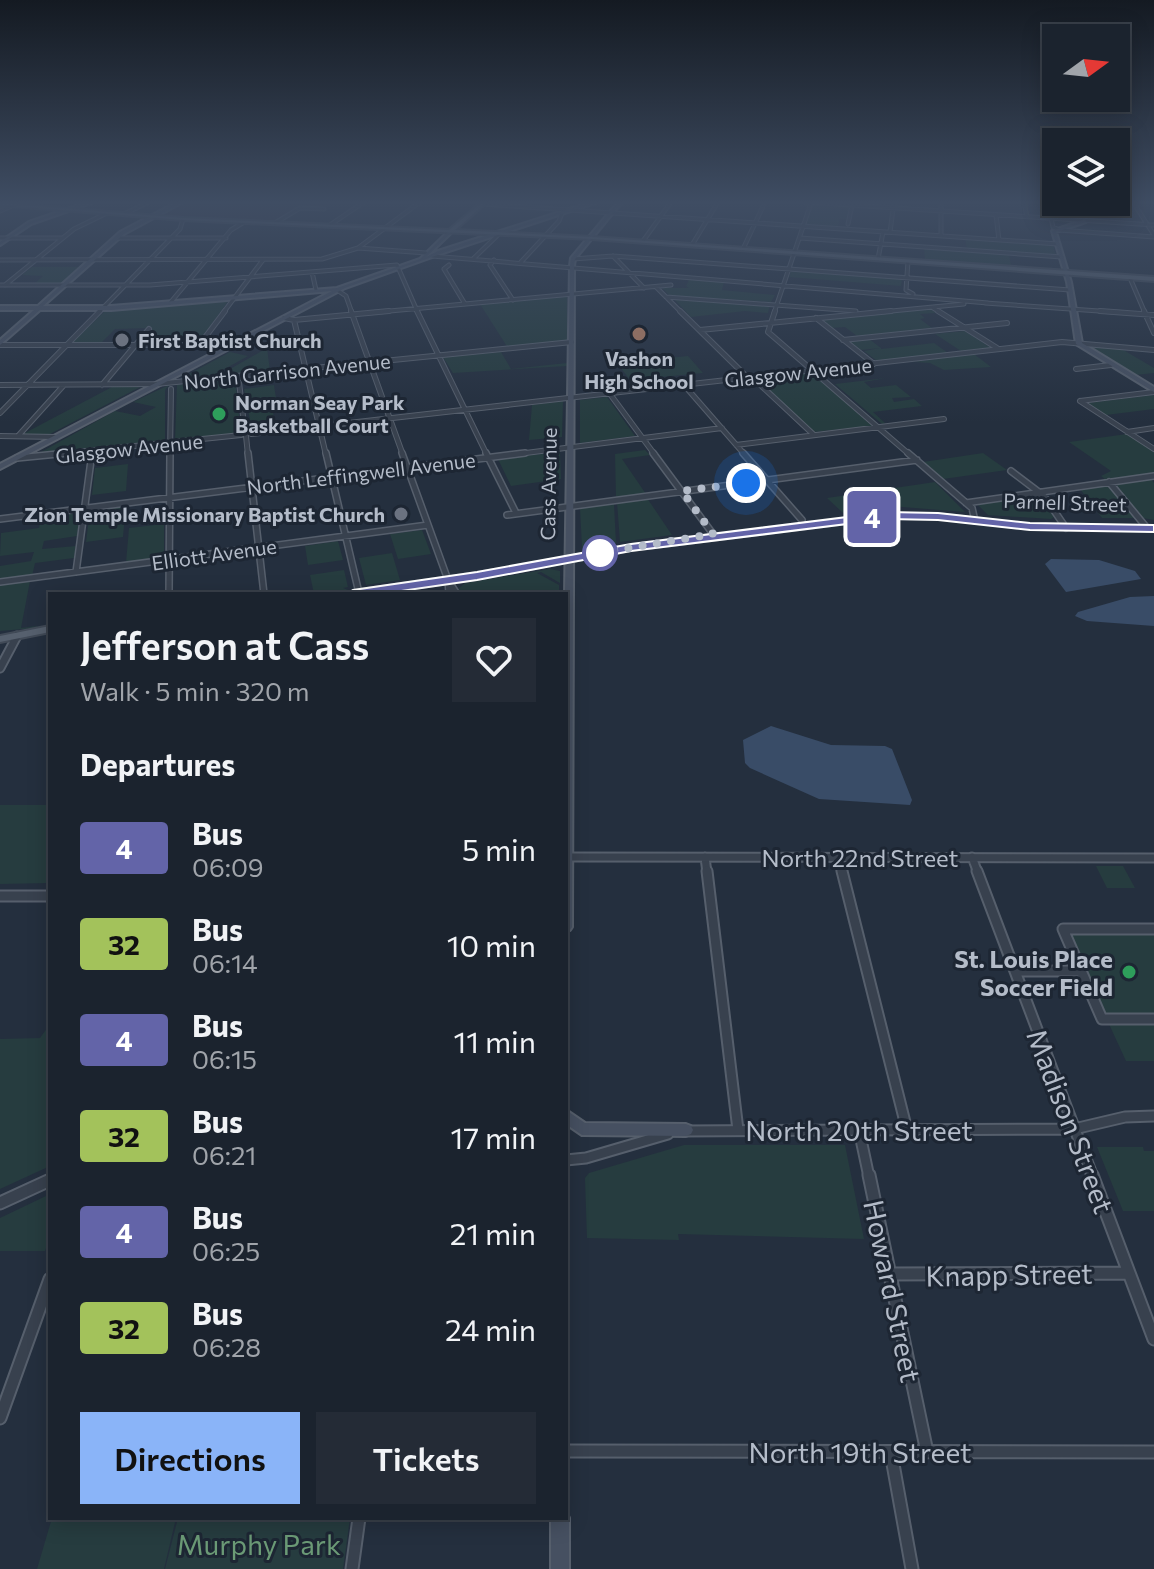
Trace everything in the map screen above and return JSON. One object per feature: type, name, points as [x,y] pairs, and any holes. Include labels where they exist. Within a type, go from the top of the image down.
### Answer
[{"type":"main road","points":[[0,344],[75,275]]},
{"type":"main road","points":[[0,467],[337,290],[377,275]]},
{"type":"main road","name":"Cass Avenue","points":[[568,640],[573,275]]},
{"type":"main road","points":[[1067,275],[1078,343],[1154,389]]},
{"type":"main road","points":[[1094,275],[1154,279]]},
{"type":"main road","points":[[0,308],[103,308],[337,290]]},
{"type":"main road","points":[[369,592],[802,520],[885,510],[975,518]]},
{"type":"main road","points":[[656,544],[887,516],[975,518]]},
{"type":"main road","name":"Parnell Street","points":[[975,518],[1064,525],[1149,525]]},
{"type":"main road","points":[[0,639],[48,632]]},
{"type":"main road","points":[[568,1118],[582,1129],[686,1130]]},
{"type":"main road","points":[[560,1520],[560,1569]]},
{"type":"street","points":[[0,413],[134,275]]},
{"type":"street","points":[[170,303],[194,275]]},
{"type":"street","points":[[1,287],[124,285],[272,275]]},
{"type":"street","points":[[313,275],[316,290]]},
{"type":"street","points":[[400,275],[516,513]]},
{"type":"street","points":[[448,275],[465,304]]},
{"type":"street","points":[[497,275],[513,300]]},
{"type":"street","points":[[632,275],[644,288]]},
{"type":"street","points":[[656,275],[1154,315]]},
{"type":"street","points":[[787,275],[768,332],[966,503],[975,518]]},
{"type":"street","points":[[871,275],[1070,290]]},
{"type":"street","points":[[200,344],[250,277]]},
{"type":"street","points":[[907,278],[906,290],[998,349]]},
{"type":"street","points":[[1130,278],[1154,333]]},
{"type":"street","points":[[284,318],[294,320],[671,285]]},
{"type":"street","points":[[656,287],[814,435]]},
{"type":"street","points":[[337,290],[344,294],[448,580],[456,592]]},
{"type":"street","points":[[666,297],[873,313]]},
{"type":"street","points":[[700,330],[988,303]]},
{"type":"street","points":[[815,318],[874,364]]},
{"type":"street","points":[[294,320],[356,592]]},
{"type":"street","points":[[843,340],[1007,323]]},
{"type":"street","points":[[102,385],[149,329]]},
{"type":"street","name":"North Garrison Avenue","points":[[0,385],[156,384],[572,342]]},
{"type":"street","name":"Glasgow Avenue","points":[[17,458],[246,435],[998,349],[1078,343],[1154,350]]},
{"type":"street","points":[[0,344],[233,345]]},
{"type":"street","points":[[1076,369],[1111,365]]},
{"type":"street","points":[[239,382],[264,592]]},
{"type":"street","points":[[18,436],[64,385]]},
{"type":"street","points":[[684,385],[802,520]]},
{"type":"street","points":[[169,592],[171,389]]},
{"type":"street","points":[[1154,389],[1080,401],[1154,449]]},
{"type":"street","points":[[610,394],[713,534]]},
{"type":"street","points":[[736,445],[944,419]]},
{"type":"street","name":"North Leffingwell Avenue","points":[[0,519],[722,428]]},
{"type":"street","points":[[1127,432],[1154,428]]},
{"type":"street","points":[[0,436],[56,437]]},
{"type":"street","points":[[76,572],[92,452]]},
{"type":"street","points":[[507,515],[917,460]]},
{"type":"street","points":[[1011,471],[1039,492],[1064,525]]},
{"type":"street","points":[[966,503],[1154,476]]},
{"type":"street","points":[[1109,482],[1149,525]]},
{"type":"street","name":"Elliott Avenue","points":[[0,582],[428,525]]},
{"type":"street","points":[[448,580],[449,592]]},
{"type":"street","points":[[0,668],[17,636]]},
{"type":"street","name":"North 22nd Street","points":[[568,857],[1154,858]]},
{"type":"street","points":[[705,857],[738,1130]]},
{"type":"street","points":[[838,857],[907,1130]]},
{"type":"street","name":"Madison Street","points":[[972,857],[1154,1339]]},
{"type":"street","points":[[0,896],[48,896]]},
{"type":"street","points":[[1154,929],[1063,929],[1102,1019],[1154,1019]]},
{"type":"street","points":[[1015,971],[1081,971]]},
{"type":"street","name":"North 20th Street","points":[[568,1160],[586,1158],[686,1130],[1074,1129],[1125,1117],[1154,1116]]},
{"type":"street","name":"Howard Street","points":[[859,1130],[927,1452]]},
{"type":"street","points":[[0,1203],[48,1181]]},
{"type":"street","name":"Knapp Street","points":[[890,1274],[1129,1273]]},
{"type":"street","points":[[0,1418],[48,1285]]},
{"type":"street","name":"North 19th Street","points":[[568,1451],[1154,1452]]},
{"type":"street","points":[[891,1453],[912,1569]]},
{"type":"street","points":[[352,1569],[359,1520]]},
{"type":"green space","points":[[27,275],[70,275],[61,284],[34,284],[43,276]]},
{"type":"green space","points":[[850,275],[902,279],[901,286],[789,277]]},
{"type":"green space","points":[[689,280],[724,282],[722,290],[775,295],[771,302],[670,296],[662,288],[689,288],[686,286]]},
{"type":"green space","points":[[567,296],[567,341],[508,348],[480,304]]},
{"type":"green space","points":[[673,298],[770,305],[768,313],[745,311],[691,317]]},
{"type":"green space","points":[[229,300],[198,343],[141,343],[151,328],[115,329],[101,343],[73,342],[106,310]]},
{"type":"green space","points":[[931,309],[936,313],[920,314],[925,318],[920,319],[932,328],[857,336],[845,327],[831,328],[820,320]]},
{"type":"green space","points":[[965,331],[991,348],[961,351],[935,334]]},
{"type":"green space","points":[[869,339],[881,348],[881,349],[934,343],[948,353],[877,361],[864,351],[880,348],[861,350],[849,341]]},
{"type":"green space","points":[[1086,346],[1120,348],[1154,368],[1154,373],[1134,375]]},
{"type":"green space","points":[[267,348],[270,371],[216,377]]},
{"type":"green space","points":[[230,352],[248,356],[212,376],[178,380]]},
{"type":"green space","points":[[501,352],[511,369],[567,363],[567,366],[453,373],[443,357]]},
{"type":"green space","points":[[974,354],[991,367],[944,370],[930,363],[913,362]]},
{"type":"green space","points":[[688,356],[703,373],[630,380],[617,363]]},
{"type":"green space","points":[[812,373],[871,426],[813,432],[758,379]]},
{"type":"green space","points":[[886,378],[864,382],[871,388],[896,385],[911,397],[892,398],[894,402],[914,399],[922,406],[873,412],[885,423],[882,424],[835,384]]},
{"type":"green space","points":[[224,380],[225,388],[236,387],[241,433],[175,440],[177,385]]},
{"type":"green space","points":[[169,385],[165,390],[165,442],[34,456],[115,411],[140,416],[156,407],[133,402]]},
{"type":"green space","points":[[274,385],[278,411],[273,412],[275,427],[252,430],[244,389]]},
{"type":"green space","points":[[112,387],[140,387],[50,434],[23,434]]},
{"type":"green space","points":[[1154,395],[1154,409],[1106,415],[1088,403]]},
{"type":"green space","points":[[607,397],[635,436],[580,443],[580,400]]},
{"type":"green space","points":[[563,401],[562,437],[529,440],[532,405]]},
{"type":"green space","points":[[1127,434],[1154,452],[1154,473],[1106,480],[1101,476],[1111,471],[1069,442]]},
{"type":"green space","points":[[645,450],[650,455],[622,459],[646,494],[616,498],[615,454]]},
{"type":"green space","points":[[560,452],[561,479],[511,486],[498,459]]},
{"type":"green space","points":[[983,453],[1007,470],[943,479],[923,462]]},
{"type":"green space","points":[[128,464],[126,491],[92,495],[95,468]]},
{"type":"green space","points":[[1151,479],[1154,483],[1154,520],[1143,518],[1116,484]]},
{"type":"green space","points":[[935,482],[965,512],[890,506],[843,513],[827,498]]},
{"type":"green space","points":[[1109,486],[1134,518],[1102,518],[1080,489]]},
{"type":"green space","points":[[1038,495],[1054,517],[1051,519],[988,515],[977,504]]},
{"type":"green space","points":[[647,498],[672,535],[620,542],[617,502]]},
{"type":"green space","points":[[126,504],[123,537],[86,542],[90,510]]},
{"type":"green space","points":[[614,504],[616,543],[582,548],[580,508]]},
{"type":"green space","points":[[80,511],[77,536],[44,541],[42,549],[76,546],[74,558],[35,563],[32,576],[0,580],[0,566],[31,561],[34,552],[0,556],[1,533],[39,528],[42,514]]},
{"type":"green space","points":[[164,524],[164,558],[126,563],[129,528]]},
{"type":"green space","points":[[422,530],[431,554],[398,559],[390,534]]},
{"type":"green space","points":[[338,541],[343,560],[308,565],[305,546]]},
{"type":"green space","points":[[392,553],[400,580],[366,585],[359,558]]},
{"type":"green space","points":[[550,569],[560,571],[560,583],[541,572],[537,573],[559,585],[559,592],[460,592],[459,588],[465,583]]},
{"type":"green space","points":[[344,570],[348,587],[343,588],[348,590],[314,592],[310,575]]},
{"type":"green space","points":[[30,581],[21,628],[36,628],[0,631],[0,585]]},
{"type":"green space","points":[[0,805],[48,805],[48,883],[0,884]]},
{"type":"green space","points":[[1096,866],[1123,866],[1135,888],[1107,888]]},
{"type":"green space","points":[[1070,933],[1154,933],[1154,1014],[1105,1014]]},
{"type":"green space","points":[[1109,1024],[1154,1024],[1154,1061],[1126,1061]]},
{"type":"green space","points":[[48,1027],[48,1167],[0,1189],[0,1039],[40,1038]]},
{"type":"green space","points":[[684,1145],[845,1145],[864,1239],[678,1234],[679,1240],[587,1238],[585,1178],[589,1173]]},
{"type":"green space","points":[[1097,1147],[1143,1147],[1144,1151],[1154,1151],[1154,1211],[1123,1211]]},
{"type":"green space","points":[[48,1196],[48,1243],[45,1251],[0,1251],[0,1218]]},
{"type":"green space","points":[[51,1520],[176,1520],[164,1569],[37,1569]]},
{"type":"green space","name":"Murphy Park","points":[[177,1520],[350,1520],[343,1569],[165,1569]]},
{"type":"water","points":[[1051,559],[1099,560],[1135,571],[1141,579],[1066,592],[1045,564]]},
{"type":"water","points":[[1154,596],[1154,626],[1087,621],[1075,616],[1078,612],[1130,597]]},
{"type":"water","points":[[771,726],[831,745],[885,746],[892,749],[912,800],[910,805],[819,799],[750,768],[745,763],[743,740]]},
{"type":"bus line","name":"4","points":[[367,592],[656,544],[887,516],[938,516],[1030,527],[1154,528]]},
{"type":"place","name":"Vashon High School","points":[[639,334]]},
{"type":"place","name":"First Baptist Church","points":[[122,340]]},
{"type":"place","name":"Norman Seay Park Basketball Court","points":[[219,414]]},
{"type":"place","name":"Zion Temple Missionary Baptist Church","points":[[401,514]]},
{"type":"place","name":"St. Louis Place Soccer Field","points":[[1129,972]]},
{"type":"route","points":[[600,553],[713,534],[682,491],[746,483]]}]
